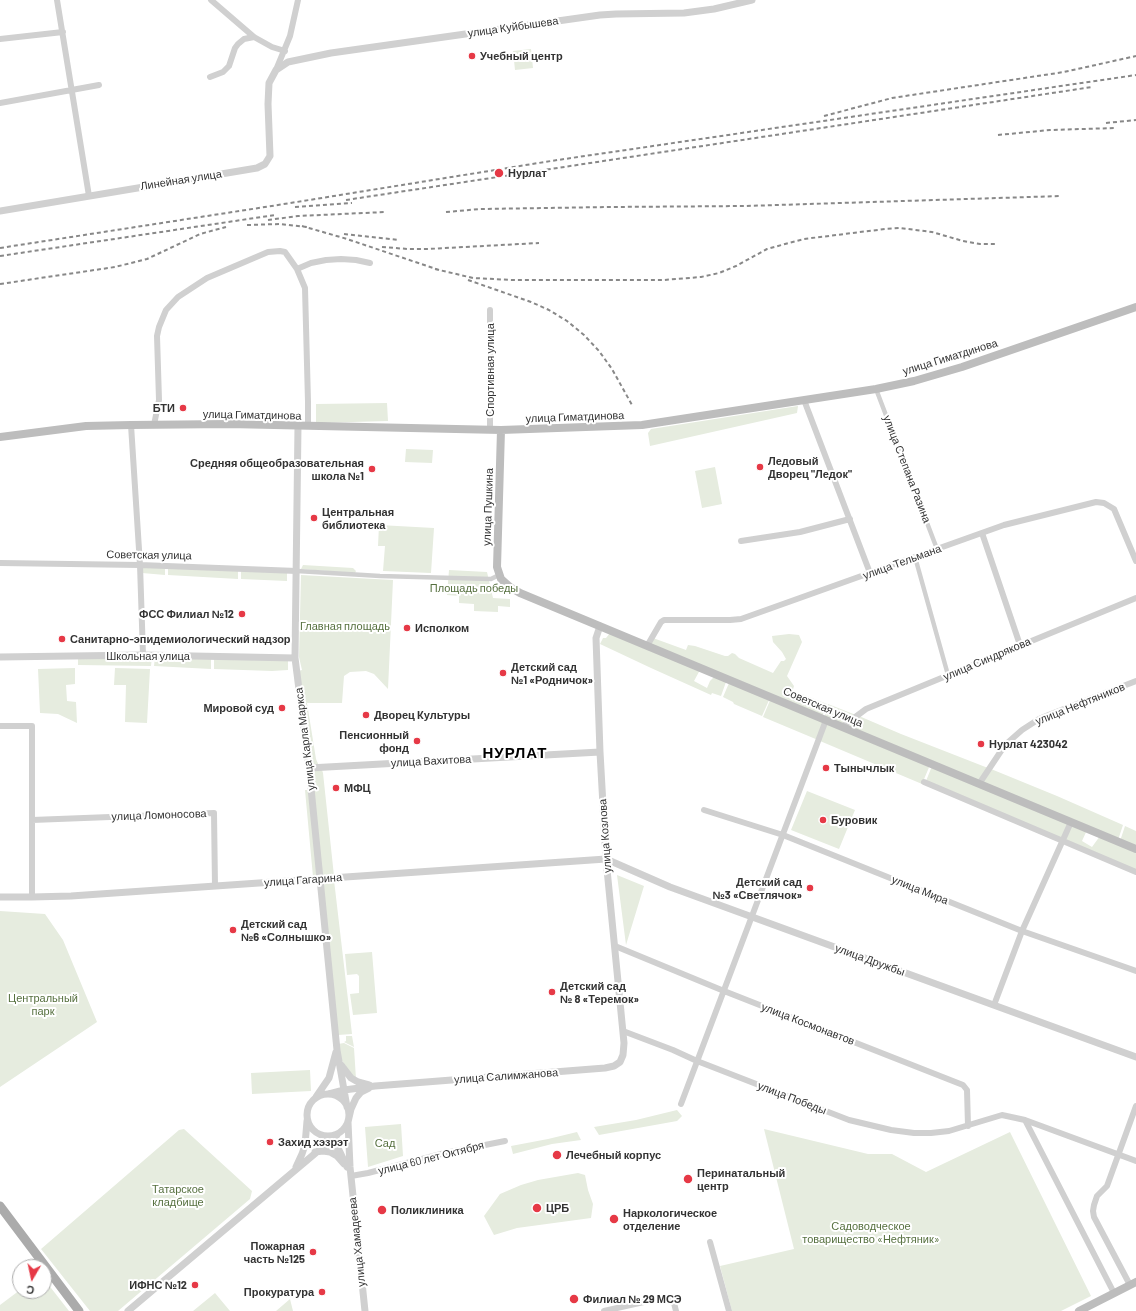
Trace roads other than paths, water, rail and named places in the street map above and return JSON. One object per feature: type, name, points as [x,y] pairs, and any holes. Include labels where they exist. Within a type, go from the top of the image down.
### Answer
[{"type":"main road","name":"улица Гиматдинова","points":[[0,437],[73,428],[131,424],[229,424],[490,430],[642,425],[876,389],[914,381],[941,374],[1136,307]]},
{"type":"main road","name":"улица Пушкина","points":[[501,430],[497,562],[502,579]]},
{"type":"main road","name":"Советская улица","points":[[502,579],[520,593],[1136,849]]},
{"type":"main road","points":[[0,1206],[79,1311]]},
{"type":"main road","points":[[1079,1311],[1133,1283]]},
{"type":"street","points":[[57,0],[89,196]]},
{"type":"street","points":[[211,0],[254,37],[268,45],[285,51]]},
{"type":"street","points":[[276,70],[290,36],[298,0]]},
{"type":"street","name":"улица Куйбышева","points":[[276,70],[288,62],[338,52],[600,15],[684,13],[733,2],[752,0]]},
{"type":"street","points":[[0,39],[62,32]]},
{"type":"street","points":[[210,77],[222,72],[229,66],[235,48],[238,44],[244,39],[254,37]]},
{"type":"street","name":"Линейная улица","points":[[0,211],[257,168],[265,164],[270,156],[268,104],[269,83],[276,70]]},
{"type":"street","points":[[0,103],[99,85]]},
{"type":"street","points":[[154,425],[159,400],[157,336],[162,317],[172,303],[178,297],[207,278],[268,252],[285,252],[297,269],[305,288],[308,426]]},
{"type":"street","points":[[297,269],[311,263],[341,258],[370,263]]},
{"type":"street","name":"Спортивная улица","points":[[490,310],[490,430]]},
{"type":"street","name":"улица Степана Разина","points":[[876,389],[937,549]]},
{"type":"street","points":[[804,400],[870,573]]},
{"type":"street","points":[[131,424],[140,565],[143,655]]},
{"type":"street","name":"улица Карла Маркса","points":[[298,426],[295,658],[309,768],[338,1059],[347,1107]]},
{"type":"street","name":"улица Тельмана","points":[[647,646],[661,622],[664,620],[741,619],[1004,525],[1096,502],[1104,503],[1114,509],[1136,561]]},
{"type":"street","points":[[741,541],[800,532],[850,519]]},
{"type":"street","points":[[982,533],[1020,645]]},
{"type":"street","points":[[915,557],[948,675]]},
{"type":"street","name":"Советская улица","points":[[0,563],[140,565],[297,571]]},
{"type":"street","points":[[297,571],[365,575],[502,579]]},
{"type":"street","name":"улица Синдрякова","points":[[842,727],[866,709],[1136,598]]},
{"type":"street","name":"улица Козлова","points":[[600,626],[596,638],[606,859],[624,1047]]},
{"type":"street","name":"Школьная улица","points":[[0,657],[143,655],[295,658]]},
{"type":"street","name":"улица Нефтяников","points":[[979,784],[1006,745],[1022,730],[1039,719],[1136,681]]},
{"type":"street","points":[[681,1104],[826,720]]},
{"type":"street","points":[[0,726],[32,726],[32,898]]},
{"type":"street","name":"улица Вахитова","points":[[309,768],[600,752]]},
{"type":"street","points":[[924,782],[1136,872]]},
{"type":"street","name":"улица Мира","points":[[704,810],[783,835],[1022,931],[1136,972]]},
{"type":"street","name":"улица Ломоносова","points":[[32,820],[214,813],[216,886]]},
{"type":"street","points":[[994,1005],[1022,931],[1071,822]]},
{"type":"street","name":"улица Гагарина","points":[[0,897],[32,898],[606,859]]},
{"type":"street","name":"улица Дружбы","points":[[606,859],[670,887],[1136,1057]]},
{"type":"street","name":"улица Космонавтов","points":[[615,946],[724,991],[963,1085],[967,1090],[968,1126]]},
{"type":"street","name":"улица Победы","points":[[623,1032],[673,1050],[697,1061],[849,1120],[914,1133],[931,1134],[968,1126],[1002,1115],[1025,1120]]},
{"type":"street","name":"улица Салимжанова","points":[[329,1094],[344,1090],[375,1086],[609,1068],[620,1062],[624,1047]]},
{"type":"street","name":"улица Карла Маркса","points":[[314,1099],[328,1078],[337,1050]]},
{"type":"street","points":[[338,1059],[344,1070],[351,1078],[375,1086]]},
{"type":"street","points":[[128,1311],[344,1129],[348,1122],[351,1109],[356,1098],[365,1090],[375,1086]]},
{"type":"street","points":[[294,1170],[305,1145],[308,1108],[314,1099],[321,1095],[329,1094],[340,1098],[347,1107],[349,1114],[348,1122]]},
{"type":"street","points":[[1133,1283],[1094,1217],[1093,1211],[1095,1200],[1101,1191],[1107,1186],[1136,1106]]},
{"type":"street","points":[[307,1118],[309,1125],[316,1133],[327,1137],[337,1135]]},
{"type":"street","points":[[1025,1120],[1136,1161]]},
{"type":"street","points":[[1025,1120],[1114,1293]]},
{"type":"street","name":"улица Хамадеева","points":[[348,1122],[349,1172],[365,1311]]},
{"type":"street","name":"улица Хамадеева","points":[[316,1133],[330,1141],[339,1150],[349,1172]]},
{"type":"street","name":"улица 60 лет Октября","points":[[349,1172],[368,1173],[445,1153],[505,1141],[500,1142]]},
{"type":"street","points":[[315,1152],[330,1152],[337,1156],[349,1172]]},
{"type":"street","points":[[710,1242],[729,1311]]},
{"type":"street","points":[[604,1311],[666,1297],[671,1299],[674,1303],[676,1311]]},
{"type":"railway","points":[[824,116],[892,98],[1064,72],[1136,56]]},
{"type":"railway","points":[[0,248],[551,161],[1136,75]]},
{"type":"railway","points":[[346,200],[1092,87]]},
{"type":"railway","points":[[1106,123],[1136,120]]},
{"type":"railway","points":[[998,135],[1050,130],[1115,128]]},
{"type":"railway","points":[[446,212],[480,209],[746,206],[1061,196]]},
{"type":"railway","points":[[295,207],[352,203]]},
{"type":"railway","points":[[268,220],[298,216],[385,212]]},
{"type":"railway","points":[[0,256],[275,215]]},
{"type":"railway","points":[[247,225],[280,224],[307,227]]},
{"type":"railway","points":[[302,226],[347,239],[439,270]]},
{"type":"railway","points":[[0,284],[115,267],[147,259],[200,234],[226,227]]},
{"type":"railway","points":[[435,269],[473,278],[512,280],[664,280],[701,277],[719,273],[736,266],[767,249],[804,239],[885,229],[900,228],[932,232],[963,241],[980,244],[996,244]]},
{"type":"railway","points":[[344,234],[399,240]]},
{"type":"railway","points":[[382,247],[428,249],[539,243]]},
{"type":"railway","points":[[468,280],[531,302],[549,310],[567,321],[584,335],[599,351],[612,369],[632,405]]},
{"type":"place","name":"Учебный центр","points":[[472,56]]},
{"type":"place","name":"Нурлат","points":[[499,173]]},
{"type":"place","name":"БТИ","points":[[183,408]]},
{"type":"place","name":"Ледовый Дворец \"Ледок\"","points":[[760,467]]},
{"type":"place","name":"Средняя общеобразовательная школа №1","points":[[372,469]]},
{"type":"place","name":"Центральная библиотека","points":[[314,518]]},
{"type":"place","name":"ФСС Филиал №12","points":[[242,614]]},
{"type":"place","name":"Исполком","points":[[407,628]]},
{"type":"place","name":"Санитарно-эпидемиологический надзор","points":[[62,639]]},
{"type":"place","name":"Детский сад №1 «Родничок»","points":[[503,673]]},
{"type":"place","name":"Мировой суд","points":[[282,708]]},
{"type":"place","name":"Дворец Культуры","points":[[366,715]]},
{"type":"place","name":"Пенсионный фонд","points":[[417,741]]},
{"type":"place","name":"Нурлат 423042","points":[[981,744]]},
{"type":"place","name":"Тынычлык","points":[[826,768]]},
{"type":"place","name":"МФЦ","points":[[336,788]]},
{"type":"place","name":"Буровик","points":[[823,820]]},
{"type":"place","name":"Детский сад №3 «Светлячок»","points":[[810,888]]},
{"type":"place","name":"Детский сад №6 «Солнышко»","points":[[233,930]]},
{"type":"place","name":"Детский сад № 8 «Теремок»","points":[[552,992]]},
{"type":"place","name":"Захид хэзрэт","points":[[270,1142]]},
{"type":"place","name":"Лечебный корпус","points":[[557,1155]]},
{"type":"place","name":"Перинатальный центр","points":[[688,1179]]},
{"type":"place","name":"ЦРБ","points":[[537,1208]]},
{"type":"place","name":"Поликлиника","points":[[382,1210]]},
{"type":"place","name":"Наркологическое отделение","points":[[614,1219]]},
{"type":"place","name":"Пожарная часть №125","points":[[313,1252]]},
{"type":"place","name":"ИФНС №12","points":[[195,1285]]},
{"type":"place","name":"Прокуратура","points":[[322,1292]]},
{"type":"place","name":"Филиал № 29 МСЭ","points":[[574,1299]]},
{"type":"district","name":"НУРЛАТ","points":[[515,753]]},
{"type":"park label","name":"Площадь победы","points":[[474,588]]},
{"type":"park label","name":"Главная площадь","points":[[345,626]]},
{"type":"park label","name":"Центральный парк","points":[[43,1004]]},
{"type":"park label","name":"Сад","points":[[385,1143]]},
{"type":"park label","name":"Татарское кладбище","points":[[178,1195]]},
{"type":"park label","name":"Садоводческое товарищество «Нефтяник»","points":[[871,1232]]}]
